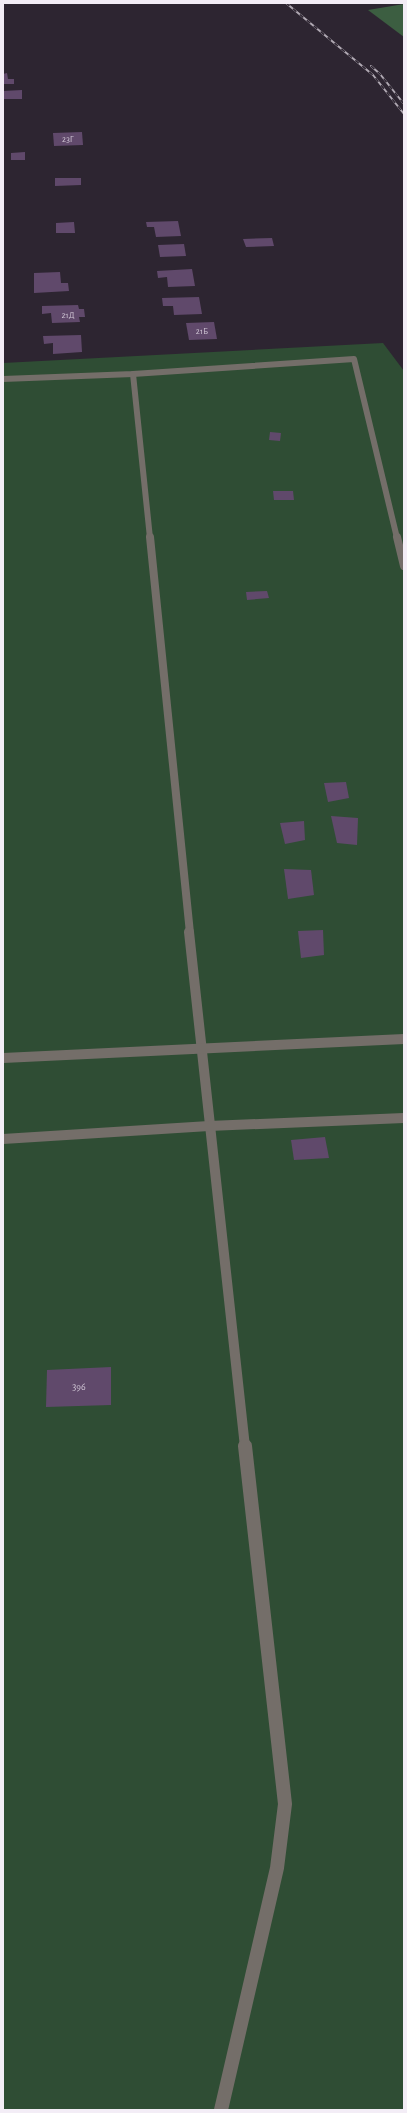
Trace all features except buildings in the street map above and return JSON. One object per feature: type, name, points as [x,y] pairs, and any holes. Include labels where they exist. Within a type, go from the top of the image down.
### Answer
[{"type":"lane","points":[[3,379],[133,374],[354,360],[404,566]]},
{"type":"lane","points":[[133,374],[209,1126],[285,1804],[277,1868],[220,2110]]},
{"type":"lane","points":[[3,1058],[404,1039]]},
{"type":"lane","points":[[3,1139],[209,1126],[404,1118]]},
{"type":"green space","points":[[404,4],[404,37],[368,10]]},
{"type":"green space","points":[[383,343],[404,371],[404,2110],[3,2110],[3,363]]},
{"type":"railway","points":[[286,3],[373,75],[404,114]]},
{"type":"railway","points":[[371,66],[380,74],[404,104]]}]
